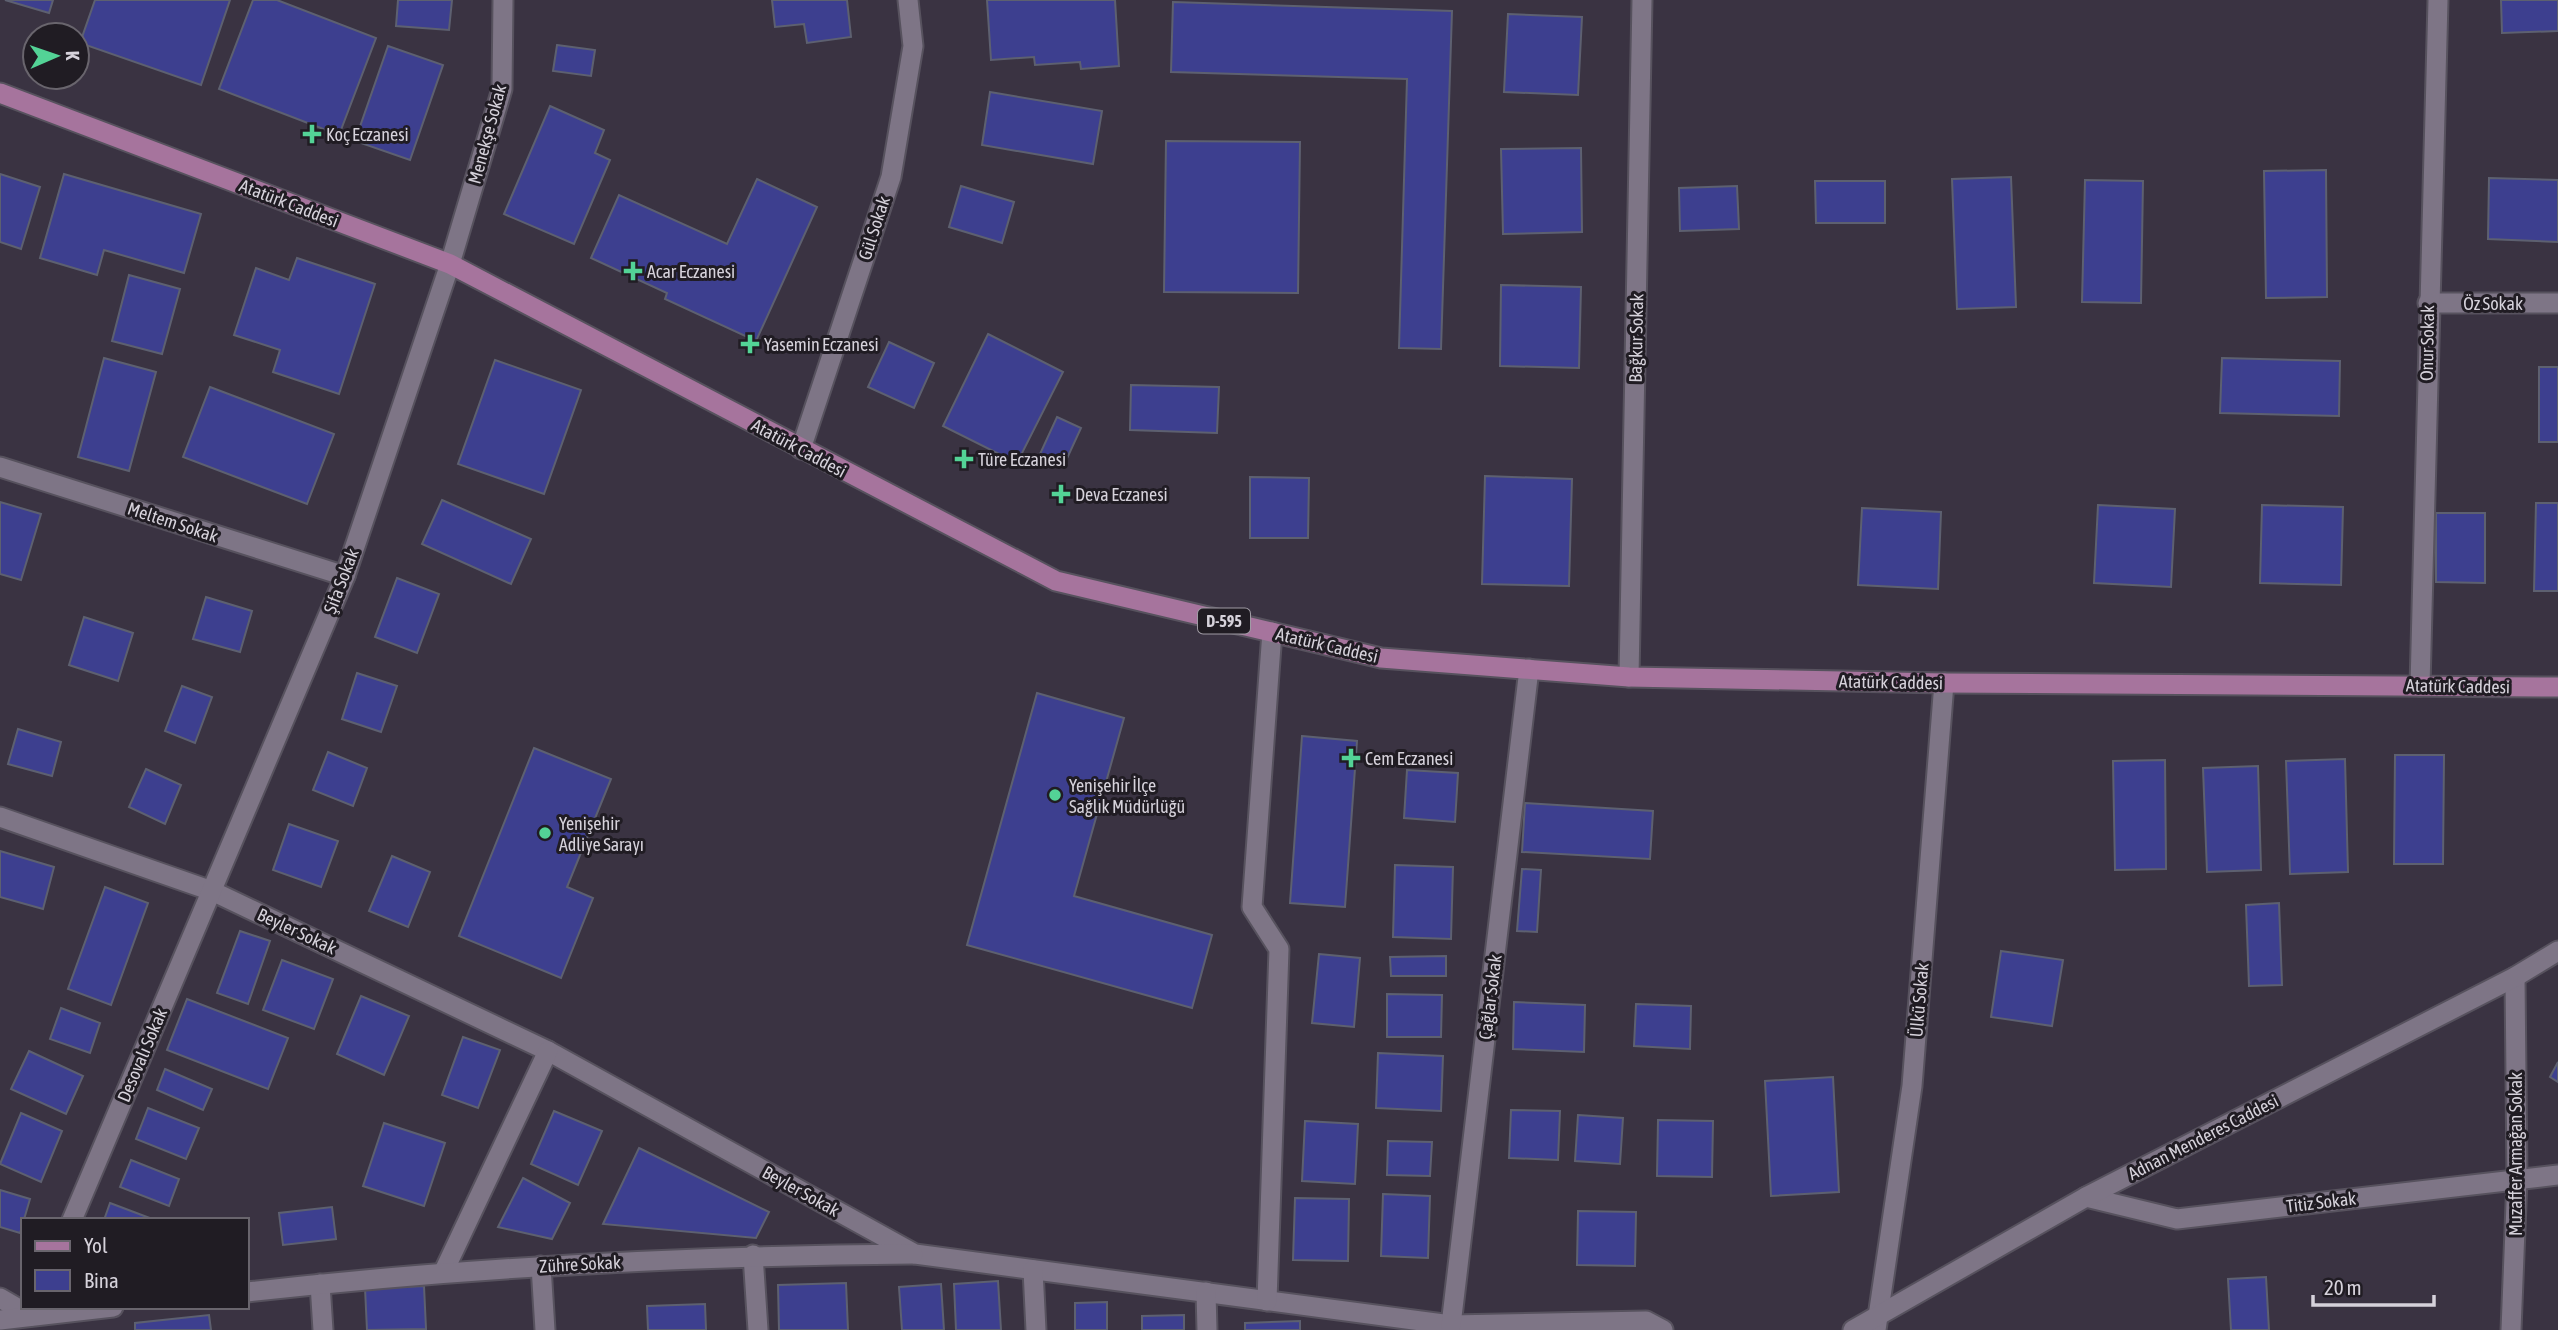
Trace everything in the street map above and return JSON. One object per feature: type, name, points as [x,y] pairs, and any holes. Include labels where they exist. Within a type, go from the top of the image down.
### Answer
[{"type":"main road","name":"Atatürk Caddesi","points":[[0,93],[450,264],[1056,582],[1381,658],[1629,677],[1944,683],[2558,687]]},
{"type":"street","name":"Menekşe Sokak","points":[[450,264],[502,89],[503,0]]},
{"type":"street","name":"Gül Sokak","points":[[801,449],[891,177],[913,46],[908,0]]},
{"type":"street","name":"Bağkur Sokak","points":[[1629,677],[1642,0]]},
{"type":"street","name":"Onur Sokak","points":[[2420,686],[2438,0]]},
{"type":"street","name":"Şifa Sokak","points":[[212,891],[345,576],[450,264]]},
{"type":"street","name":"Öz Sokak","points":[[2428,303],[2558,303]]},
{"type":"street","name":"Meltem Sokak","points":[[0,467],[345,576]]},
{"type":"street","points":[[1267,1301],[1279,949],[1252,907],[1272,632]]},
{"type":"street","name":"Çağlar Sokak","points":[[1451,1325],[1529,669]]},
{"type":"street","name":"Ülkü Sokak","points":[[1877,1322],[1912,1086],[1944,683]]},
{"type":"street","name":"Beyler Sokak","points":[[0,817],[212,891],[548,1051],[915,1254],[1451,1325],[1646,1321],[1663,1330]]},
{"type":"street","name":"Desovalı Sokak","points":[[73,1218],[212,891]]},
{"type":"street","name":"Adnan Menderes Caddesi","points":[[1853,1330],[1877,1322],[2086,1197],[2515,977],[2558,951]]},
{"type":"street","name":"Muzaffer Armağan Sokak","points":[[2511,1330],[2517,1180],[2515,977]]},
{"type":"street","points":[[444,1271],[548,1051]]},
{"type":"street","name":"Titiz Sokak","points":[[2086,1197],[2177,1219],[2558,1175]]},
{"type":"street","name":"Zühre Sokak","points":[[248,1292],[444,1271],[754,1255],[915,1254]]},
{"type":"street","points":[[754,1255],[758,1330]]},
{"type":"street","points":[[541,1266],[545,1330]]},
{"type":"street","points":[[1033,1270],[1036,1330]]},
{"type":"street","points":[[320,1284],[323,1330]]},
{"type":"street","points":[[1206,1292],[1208,1330]]},
{"type":"street","points":[[0,1298],[33,1318]]},
{"type":"street","points":[[0,1320],[98,1309]]},
{"type":"building","points":[[5,0],[53,0],[49,13]]},
{"type":"building","points":[[95,0],[230,0],[201,85],[91,47],[91,21],[88,21]]},
{"type":"building","points":[[253,0],[277,0],[376,38],[339,135],[219,89]]},
{"type":"building","points":[[398,0],[452,0],[449,30],[396,26]]},
{"type":"building","points":[[772,0],[847,0],[851,37],[807,43],[804,24],[775,27]]},
{"type":"building","points":[[987,0],[1115,0],[1119,66],[1081,69],[1080,62],[1035,65],[1034,57],[991,60]]},
{"type":"building","points":[[2501,0],[2558,0],[2558,31],[2502,33]]},
{"type":"building","points":[[1173,2],[1452,11],[1441,349],[1399,348],[1407,79],[1171,72]]},
{"type":"building","points":[[1508,14],[1582,17],[1578,95],[1504,92]]},
{"type":"building","points":[[557,45],[595,50],[591,76],[553,71]]},
{"type":"building","points":[[388,46],[443,65],[410,160],[355,141]]},
{"type":"building","points":[[990,92],[1102,111],[1093,164],[982,145]]},
{"type":"building","points":[[550,106],[604,130],[595,153],[610,160],[574,244],[504,214]]},
{"type":"building","points":[[1166,141],[1300,142],[1298,293],[1164,292]]},
{"type":"building","points":[[1581,148],[1582,232],[1503,234],[1501,149]]},
{"type":"building","points":[[2326,170],[2327,297],[2266,298],[2264,171]]},
{"type":"building","points":[[0,174],[40,187],[21,249],[0,242]]},
{"type":"building","points":[[64,174],[201,214],[184,273],[104,250],[97,275],[40,258]]},
{"type":"building","points":[[2011,177],[2016,307],[1957,309],[1952,179]]},
{"type":"building","points":[[2489,178],[2558,180],[2558,242],[2488,239]]},
{"type":"building","points":[[757,179],[817,207],[756,341],[665,299],[667,293],[591,258],[619,195],[727,244]]},
{"type":"building","points":[[2085,180],[2143,181],[2141,303],[2082,302]]},
{"type":"building","points":[[1815,181],[1885,181],[1885,223],[1816,223]]},
{"type":"building","points":[[961,186],[1014,202],[1002,243],[949,227]]},
{"type":"building","points":[[1737,186],[1739,229],[1680,231],[1679,188]]},
{"type":"building","points":[[297,258],[375,284],[339,394],[273,372],[280,350],[234,335],[256,268],[289,280]]},
{"type":"building","points":[[129,275],[180,289],[162,354],[112,341]]},
{"type":"building","points":[[1501,285],[1581,287],[1579,368],[1500,366]]},
{"type":"building","points":[[988,334],[1063,372],[1017,463],[943,426]]},
{"type":"building","points":[[889,342],[934,363],[914,408],[868,387]]},
{"type":"building","points":[[104,358],[156,372],[129,471],[78,457]]},
{"type":"building","points":[[2222,358],[2340,361],[2339,416],[2220,413]]},
{"type":"building","points":[[495,360],[581,390],[544,494],[458,464]]},
{"type":"building","points":[[2539,367],[2558,367],[2558,442],[2539,442]]},
{"type":"building","points":[[1131,385],[1219,387],[1217,433],[1130,430]]},
{"type":"building","points":[[210,387],[334,434],[307,504],[183,457]]},
{"type":"building","points":[[1057,417],[1081,428],[1064,465],[1040,454]]},
{"type":"building","points":[[1485,476],[1572,479],[1569,586],[1482,584]]},
{"type":"building","points":[[1250,477],[1309,478],[1308,538],[1250,538]]},
{"type":"building","points":[[442,500],[531,539],[511,584],[422,544]]},
{"type":"building","points":[[0,502],[41,514],[21,580],[0,574]]},
{"type":"building","points":[[2536,503],[2558,503],[2558,591],[2534,591]]},
{"type":"building","points":[[2098,505],[2175,509],[2171,587],[2094,583]]},
{"type":"building","points":[[2262,505],[2343,507],[2341,585],[2260,583]]},
{"type":"building","points":[[1862,508],[1941,512],[1938,589],[1858,585]]},
{"type":"building","points":[[2436,513],[2485,513],[2485,583],[2436,582]]},
{"type":"building","points":[[397,578],[439,594],[417,653],[375,637]]},
{"type":"building","points":[[206,597],[252,611],[240,652],[193,639]]},
{"type":"building","points":[[84,617],[133,633],[118,681],[69,665]]},
{"type":"building","points":[[357,673],[397,686],[381,732],[342,719]]},
{"type":"building","points":[[182,686],[212,697],[195,743],[165,731]]},
{"type":"building","name":"Yenişehir İlçe Sağlık Müdürlüğü","points":[[1037,693],[1124,718],[1074,896],[1212,935],[1192,1008],[967,945]]},
{"type":"building","points":[[18,729],[61,742],[52,776],[8,764]]},
{"type":"building","points":[[1302,736],[1357,741],[1345,907],[1290,903]]},
{"type":"building","name":"Yenişehir Adliye Sarayı","points":[[534,748],[611,779],[567,887],[593,898],[561,978],[459,936]]},
{"type":"building","points":[[328,752],[367,768],[353,806],[313,790]]},
{"type":"building","points":[[2395,755],[2444,755],[2443,864],[2394,864]]},
{"type":"building","points":[[2345,759],[2348,872],[2290,874],[2286,761]]},
{"type":"building","points":[[2165,760],[2166,869],[2115,870],[2113,761]]},
{"type":"building","points":[[2258,766],[2261,870],[2207,872],[2203,768]]},
{"type":"building","points":[[146,769],[181,785],[165,824],[129,807]]},
{"type":"building","points":[[1407,770],[1458,773],[1455,822],[1404,818]]},
{"type":"building","points":[[1525,803],[1653,811],[1650,859],[1522,852]]},
{"type":"building","points":[[289,824],[338,841],[321,887],[273,870]]},
{"type":"building","points":[[0,851],[54,867],[43,909],[0,897]]},
{"type":"building","points":[[392,856],[430,872],[408,927],[369,911]]},
{"type":"building","points":[[1395,865],[1453,867],[1451,939],[1393,937]]},
{"type":"building","points":[[1522,869],[1541,870],[1537,932],[1517,931]]},
{"type":"building","points":[[105,887],[148,903],[111,1005],[68,989]]},
{"type":"building","points":[[2279,903],[2282,985],[2249,986],[2246,905]]},
{"type":"building","points":[[240,931],[270,941],[248,1004],[217,993]]},
{"type":"building","points":[[2001,951],[2063,960],[2052,1026],[1991,1017]]},
{"type":"building","points":[[1319,954],[1360,958],[1354,1027],[1312,1023]]},
{"type":"building","points":[[1446,956],[1446,976],[1391,976],[1390,957]]},
{"type":"building","points":[[282,960],[333,979],[314,1029],[263,1010]]},
{"type":"building","points":[[1387,994],[1442,995],[1441,1037],[1387,1037]]},
{"type":"building","points":[[361,996],[409,1016],[384,1075],[337,1054]]},
{"type":"building","points":[[187,999],[288,1038],[268,1089],[167,1050]]},
{"type":"building","points":[[1514,1002],[1585,1005],[1584,1052],[1513,1049]]},
{"type":"building","points":[[1636,1004],[1691,1006],[1690,1049],[1634,1046]]},
{"type":"building","points":[[61,1008],[100,1023],[90,1053],[50,1039]]},
{"type":"building","points":[[463,1037],[500,1050],[478,1108],[442,1095]]},
{"type":"building","points":[[29,1051],[83,1076],[66,1114],[11,1089]]},
{"type":"building","points":[[1378,1053],[1443,1056],[1441,1111],[1376,1108]]},
{"type":"building","points":[[2558,1062],[2558,1082],[2550,1077]]},
{"type":"building","points":[[165,1069],[212,1089],[203,1110],[157,1090]]},
{"type":"building","points":[[1833,1077],[1839,1192],[1771,1196],[1765,1081]]},
{"type":"building","points":[[148,1108],[199,1128],[186,1159],[136,1139]]},
{"type":"building","points":[[1511,1110],[1560,1111],[1558,1160],[1509,1158]]},
{"type":"building","points":[[554,1111],[602,1131],[578,1185],[531,1164]]},
{"type":"building","points":[[21,1113],[62,1131],[41,1182],[0,1164]]},
{"type":"building","points":[[1578,1115],[1623,1118],[1620,1164],[1575,1161]]},
{"type":"building","points":[[1658,1120],[1713,1121],[1712,1177],[1657,1176]]},
{"type":"building","points":[[1305,1121],[1358,1124],[1355,1184],[1302,1181]]},
{"type":"building","points":[[384,1123],[445,1143],[424,1206],[363,1186]]},
{"type":"building","points":[[1388,1141],[1432,1142],[1430,1176],[1387,1175]]},
{"type":"building","points":[[639,1148],[769,1212],[756,1238],[603,1224]]},
{"type":"building","points":[[131,1160],[179,1179],[169,1206],[120,1187]]},
{"type":"building","points":[[523,1178],[570,1203],[552,1239],[498,1227]]},
{"type":"building","points":[[0,1190],[30,1199],[24,1218],[21,1218],[20,1233],[0,1227]]},
{"type":"building","points":[[1383,1194],[1430,1196],[1428,1258],[1381,1256]]},
{"type":"building","points":[[1295,1198],[1349,1199],[1348,1261],[1293,1260]]},
{"type":"building","points":[[110,1203],[150,1218],[105,1218]]},
{"type":"building","points":[[332,1207],[336,1239],[283,1245],[279,1213]]},
{"type":"building","points":[[1578,1211],[1636,1212],[1635,1266],[1577,1265]]},
{"type":"building","points":[[2266,1277],[2269,1330],[2231,1330],[2228,1279]]},
{"type":"building","points":[[998,1281],[1001,1330],[956,1330],[954,1284]]},
{"type":"building","points":[[846,1283],[848,1330],[779,1330],[778,1285]]},
{"type":"building","points":[[941,1284],[944,1330],[902,1330],[899,1287]]},
{"type":"building","points":[[424,1286],[426,1329],[367,1330],[365,1288]]},
{"type":"building","points":[[1107,1302],[1107,1330],[1075,1330],[1075,1303]]},
{"type":"building","points":[[705,1304],[706,1330],[648,1330],[647,1306]]},
{"type":"building","points":[[209,1315],[211,1330],[135,1330],[135,1323]]},
{"type":"building","points":[[1184,1315],[1184,1330],[1142,1330],[1142,1316]]},
{"type":"building","points":[[1300,1321],[1300,1330],[1245,1330],[1245,1323]]},
{"type":"place","name":"Koç Eczanesi","points":[[312,134]]},
{"type":"place","name":"Acar Eczanesi","points":[[633,271]]},
{"type":"place","name":"Yasemin Eczanesi","points":[[750,344]]},
{"type":"place","name":"Türe Eczanesi","points":[[964,459]]},
{"type":"place","name":"Deva Eczanesi","points":[[1061,494]]},
{"type":"place","name":"Cem Eczanesi","points":[[1351,758]]},
{"type":"place","name":"Yenişehir İlçe Sağlık Müdürlüğü","points":[[1055,795]]},
{"type":"place","name":"Yenişehir Adliye Sarayı","points":[[545,833]]}]
